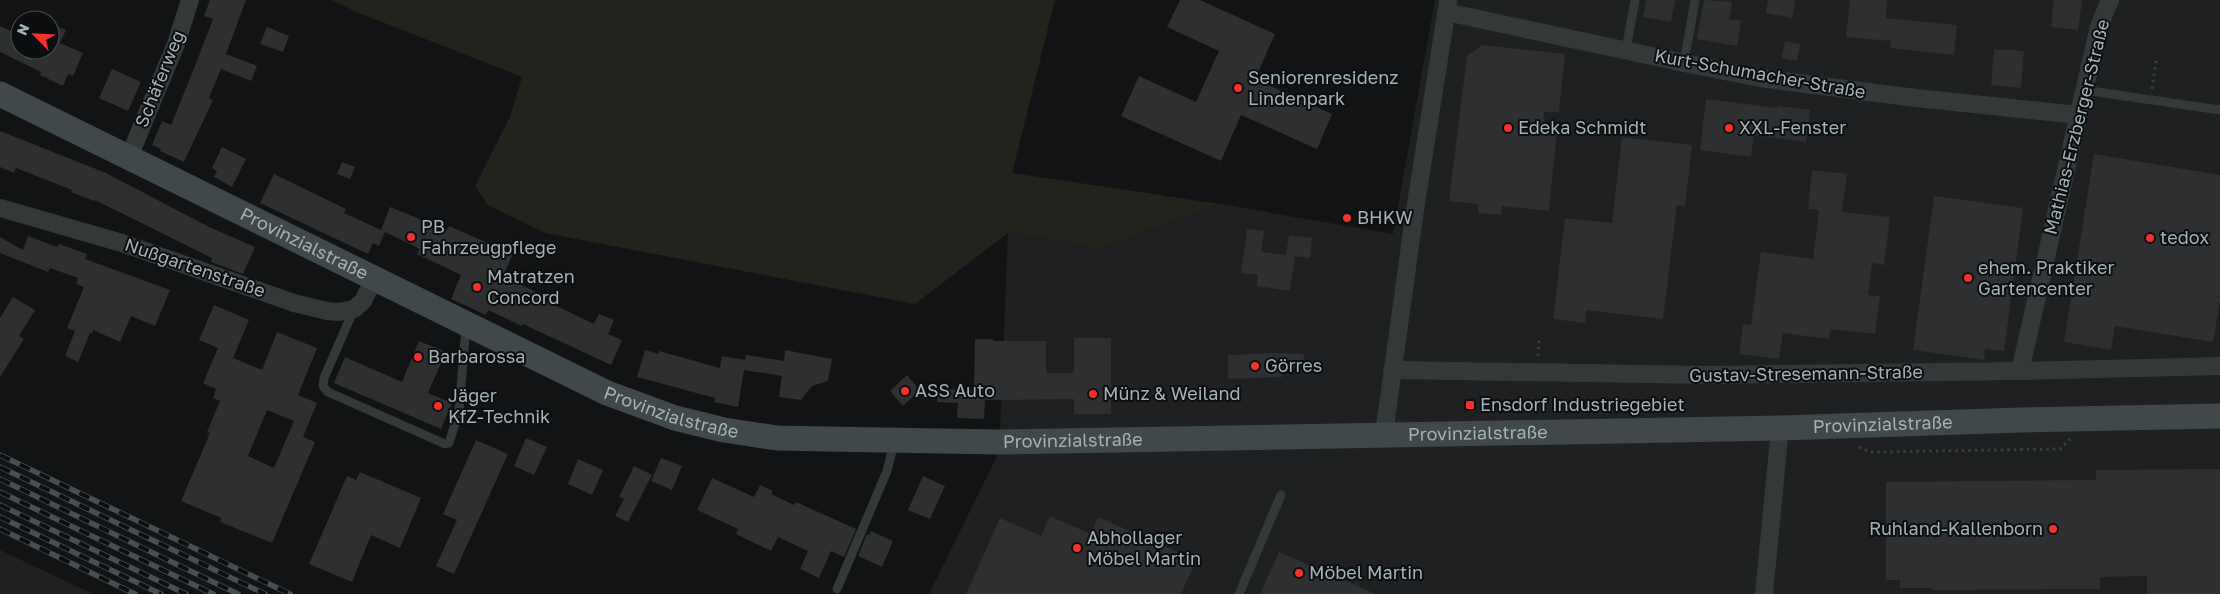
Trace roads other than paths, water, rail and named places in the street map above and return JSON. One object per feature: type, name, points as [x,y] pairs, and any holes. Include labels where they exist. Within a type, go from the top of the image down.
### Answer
[{"type":"main road","name":"Provinzialstraße","points":[[0,94],[607,393],[675,418],[724,430],[776,438],[1017,441],[1780,428],[2220,416]]},
{"type":"street","name":"Schäferweg","points":[[129,157],[176,44],[190,0]]},
{"type":"street","name":"Mathias-Erzberger-Straße","points":[[2020,371],[2099,26],[2110,0]]},
{"type":"street","name":"Kurt-Schumacher-Straße","points":[[1447,6],[1684,63],[1831,88],[2078,114]]},
{"type":"street","points":[[1384,434],[1447,6]]},
{"type":"street","name":"Nußgartenstraße","points":[[0,208],[122,243],[294,303],[327,311],[340,312],[354,309]]},
{"type":"street","points":[[354,309],[363,300],[374,279]]},
{"type":"street","name":"Gustav-Stresemann-Straße","points":[[1392,370],[1707,375],[2220,366]]},
{"type":"street","points":[[1764,594],[1780,428]]},
{"type":"lane","points":[[1626,50],[1635,0]]},
{"type":"lane","points":[[1684,63],[1695,0]]},
{"type":"lane","points":[[2084,90],[2220,110]]},
{"type":"lane","points":[[354,309],[324,378],[323,386],[333,395],[445,444],[449,443],[459,411],[466,324]]},
{"type":"lane","points":[[837,589],[886,471],[895,440]]},
{"type":"lane","points":[[1239,594],[1281,495]]},
{"type":"railway","points":[[0,455],[290,594]]},
{"type":"railway","points":[[0,467],[265,594]]},
{"type":"railway","points":[[0,479],[238,594]]},
{"type":"railway","points":[[0,492],[213,594]]},
{"type":"railway","points":[[0,505],[186,594]]},
{"type":"railway","points":[[0,517],[161,594]]},
{"type":"railway","points":[[0,529],[135,594]]},
{"type":"place","name":"Seniorenresidenz Lindenpark","points":[[1238,88]]},
{"type":"place","name":"Edeka Schmidt","points":[[1508,128]]},
{"type":"place","name":"XXL-Fenster","points":[[1729,128]]},
{"type":"place","name":"BHKW","points":[[1347,218]]},
{"type":"place","name":"PB Fahrzeugpflege","points":[[411,237]]},
{"type":"place","name":"tedox","points":[[2150,238]]},
{"type":"place","name":"ehem. Praktiker Gartencenter","points":[[1968,278]]},
{"type":"place","name":"Matratzen Concord","points":[[477,287]]},
{"type":"place","name":"Barbarossa","points":[[418,357]]},
{"type":"place","name":"Görres","points":[[1255,366]]},
{"type":"place","name":"ASS Auto","points":[[905,391]]},
{"type":"place","name":"Münz & Weiland","points":[[1093,394]]},
{"type":"place","name":"Ensdorf Industriegebiet","points":[[1470,405]]},
{"type":"place","name":"Jäger KfZ-Technik","points":[[438,406]]},
{"type":"place","name":"Ruhland-Kallenborn","points":[[2053,529]]},
{"type":"place","name":"Abhollager Möbel Martin","points":[[1077,548]]},
{"type":"place","name":"Möbel Martin","points":[[1299,573]]}]
